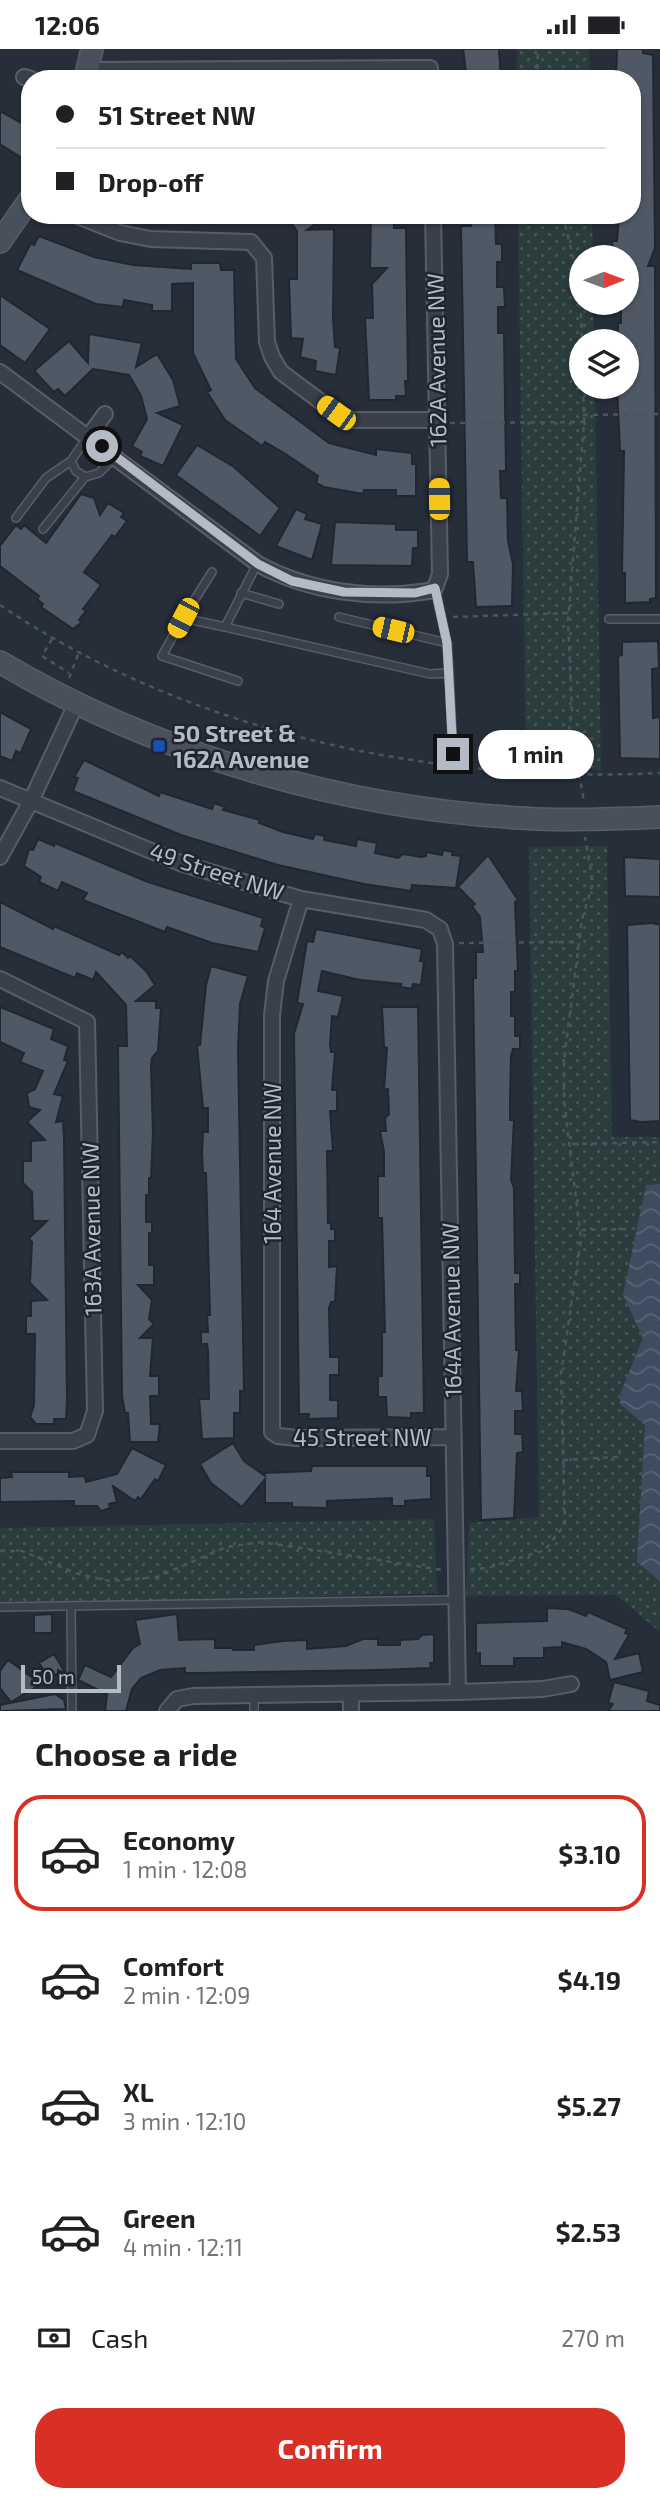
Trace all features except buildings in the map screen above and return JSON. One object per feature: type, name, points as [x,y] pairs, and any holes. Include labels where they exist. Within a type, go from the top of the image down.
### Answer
[{"type":"main road","points":[[0,241],[21,212]]},
{"type":"main road","points":[[0,648],[65,686],[77,702]]},
{"type":"main road","points":[[0,662],[43,687],[77,702],[215,757],[300,783],[382,801],[522,818],[660,817]]},
{"type":"street","points":[[89,66],[284,70]]},
{"type":"street","points":[[98,224],[120,233],[151,239],[251,242],[264,258],[267,342],[281,372],[336,413],[352,420],[437,422]]},
{"type":"street","name":"162A Avenue NW","points":[[433,224],[440,573],[435,588]]},
{"type":"street","points":[[0,372],[258,564],[292,581],[327,590],[415,593],[435,588]]},
{"type":"street","points":[[89,436],[105,414]]},
{"type":"street","points":[[0,857],[31,801],[77,702]]},
{"type":"street","name":"49 Street NW","points":[[0,788],[180,863],[301,899],[426,920],[440,929]]},
{"type":"street","name":"164 Avenue NW","points":[[272,1432],[272,1016],[276,981],[301,899]]},
{"type":"street","name":"164A Avenue NW","points":[[440,929],[445,944],[458,1692]]},
{"type":"street","name":"163A Avenue NW","points":[[0,978],[87,1022],[94,1411],[87,1435],[73,1441],[0,1441]]},
{"type":"street","name":"45 Street NW","points":[[272,1432],[278,1437],[297,1438],[453,1437]]},
{"type":"street","points":[[169,1708],[185,1696],[458,1692],[543,1689],[571,1684]]},
{"type":"street","points":[[351,1694],[351,1711]]},
{"type":"lane","points":[[16,518],[46,478],[71,461],[89,436]]},
{"type":"lane","points":[[43,530],[85,477],[99,473],[116,457]]},
{"type":"lane","points":[[71,461],[76,471],[85,477]]},
{"type":"lane","points":[[225,627],[240,593],[258,564]]},
{"type":"lane","points":[[212,572],[162,656],[238,681]]},
{"type":"lane","points":[[435,588],[447,643],[453,754]]},
{"type":"lane","points":[[240,593],[279,604]]},
{"type":"lane","points":[[338,617],[447,643]]},
{"type":"lane","points":[[183,618],[430,674],[449,673]]},
{"type":"lane","points":[[609,619],[660,619]]},
{"type":"lane","points":[[0,1607],[456,1599]]},
{"type":"lane","points":[[71,1606],[72,1711]]},
{"type":"lane","points":[[254,1695],[254,1711]]},
{"type":"path","points":[[537,70],[538,49]]},
{"type":"path","points":[[565,224],[580,288],[582,329]]},
{"type":"path","points":[[583,399],[584,422],[569,613],[572,708],[567,741],[579,775],[585,808]]},
{"type":"path","points":[[583,415],[660,414]]},
{"type":"path","points":[[437,422],[584,422]]},
{"type":"path","points":[[0,605],[52,639],[194,704],[342,746],[466,768],[579,775],[660,773]]},
{"type":"path","points":[[443,618],[569,613]]},
{"type":"path","points":[[52,639],[42,656],[69,673]]},
{"type":"path","points":[[69,678],[79,652]]},
{"type":"path","points":[[445,944],[579,942]]},
{"type":"path","points":[[571,1144],[660,1142]]},
{"type":"path","points":[[581,1230],[630,1229]]},
{"type":"path","points":[[563,1460],[618,1457],[620,1450]]},
{"type":"shaded area","points":[[517,49],[589,49],[590,70],[517,70]]},
{"type":"shaded area","points":[[518,224],[592,224],[593,245],[569,245],[569,315],[593,315],[594,329],[569,329],[569,399],[595,399],[601,770],[526,768]]},
{"type":"shaded area","points":[[607,846],[612,1137],[660,1137],[660,1632],[616,1595],[466,1596],[469,1523],[539,1517],[529,847]]},
{"type":"shaded area","points":[[434,1519],[437,1593],[0,1606],[0,1528]]},
{"type":"water","points":[[660,1184],[660,1581],[637,1562],[645,1425],[620,1404],[620,1394],[643,1338],[623,1295],[646,1185]]},
{"type":"place","name":"50 Street & 162A Avenue","points":[[159,746]]},
{"type":"route","points":[[102,446],[258,564],[292,581],[344,592],[415,593],[435,588],[447,643],[453,754]]}]
